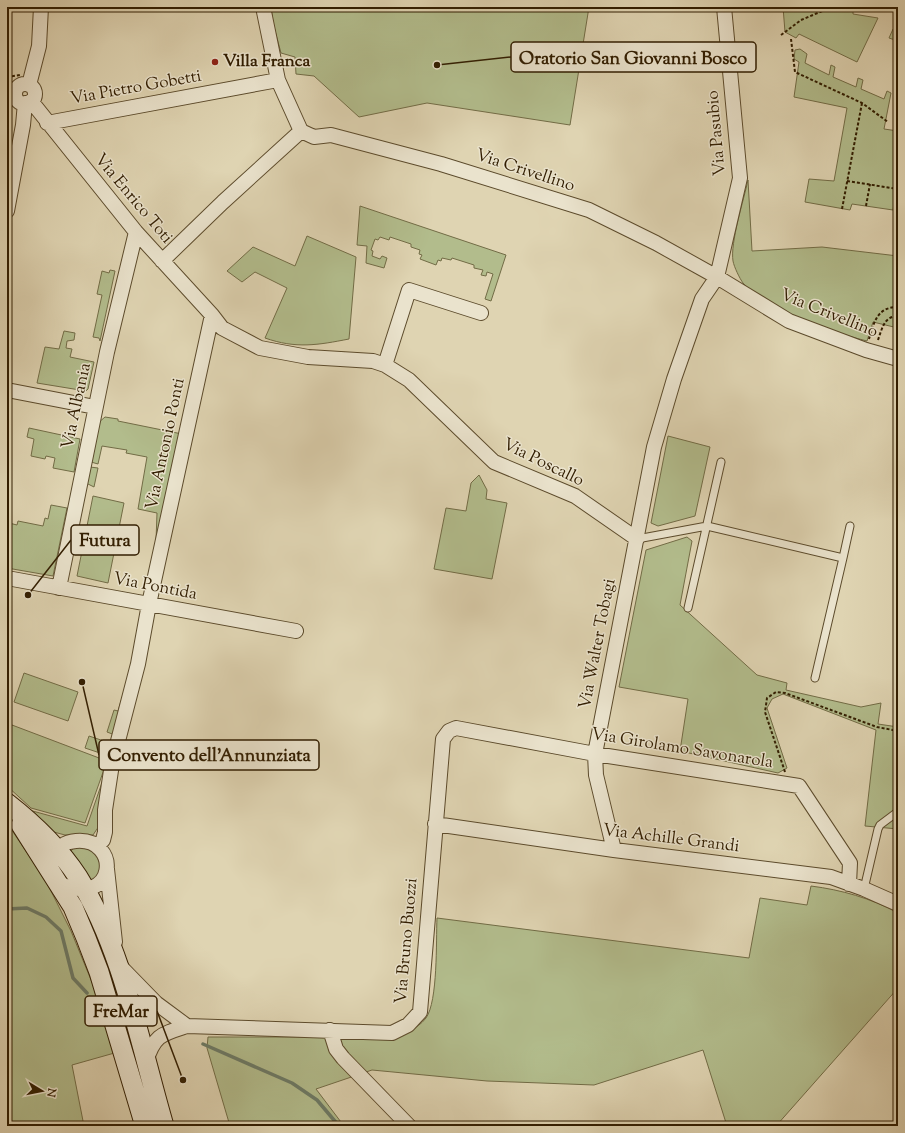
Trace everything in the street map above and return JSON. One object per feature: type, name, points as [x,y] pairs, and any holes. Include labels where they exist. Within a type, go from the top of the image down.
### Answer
[{"type":"street","points":[[7,211],[23,125],[20,99],[35,93],[30,85],[39,46],[41,7]]},
{"type":"street","points":[[162,261],[223,202],[301,131],[278,80],[263,7]]},
{"type":"street","name":"Via Pasubio","points":[[717,277],[740,178],[724,7]]},
{"type":"street","name":"Via Pietro Gobetti","points":[[47,123],[278,80]]},
{"type":"street","name":"Via Enrico Toti","points":[[20,99],[47,123],[136,232],[212,315]]},
{"type":"street","name":"Via Crivellino","points":[[301,131],[314,137],[331,135],[441,164],[588,210],[656,243],[717,277],[789,321],[870,351],[898,359]]},
{"type":"street","name":"Via Albania","points":[[59,588],[95,407],[136,232]]},
{"type":"street","name":"Via Walter Tobagi","points":[[614,850],[596,775],[595,754],[654,447],[674,379],[702,299],[717,277]]},
{"type":"street","points":[[384,365],[408,290],[481,313]]},
{"type":"street","name":"Via Poscallo","points":[[212,315],[222,328],[260,348],[308,357],[373,361],[384,365],[409,380],[494,462],[575,496],[637,539]]},
{"type":"street","name":"Via Antonio Ponti","points":[[97,846],[103,840],[105,832],[105,810],[112,764],[138,664],[149,604],[212,315]]},
{"type":"street","points":[[7,390],[95,407]]},
{"type":"street","name":"Via Pontida","points":[[7,578],[296,631]]},
{"type":"street","name":"Via Girolamo Savonarola","points":[[449,731],[456,728],[595,754],[799,786],[850,863],[849,884]]},
{"type":"street","name":"Via Bruno Buozzi","points":[[146,1062],[151,1045],[164,1033],[187,1026],[392,1033],[408,1025],[420,1012],[443,739],[449,731]]},
{"type":"street","points":[[7,803],[30,821],[57,850],[84,890],[98,916],[118,964],[164,1126]]},
{"type":"street","points":[[7,809],[25,830],[73,907],[99,972],[145,1126]]},
{"type":"street","name":"Via Achille Grandi","points":[[435,824],[614,850],[831,877],[864,889],[898,904]]},
{"type":"street","points":[[54,877],[53,858],[57,850],[63,844],[81,841],[89,842],[97,846],[103,852],[106,860],[118,964],[156,1003],[187,1026]]},
{"type":"street","points":[[54,877],[70,888],[84,890],[98,885],[104,878],[107,869]]},
{"type":"street","points":[[330,1030],[336,1049],[343,1058],[409,1126]]},
{"type":"lane","points":[[688,608],[721,462]]},
{"type":"lane","points":[[637,539],[707,526],[843,558]]},
{"type":"lane","points":[[815,678],[850,526]]},
{"type":"lane","points":[[864,889],[876,834],[880,825],[896,813]]},
{"type":"path","points":[[781,35],[800,20],[832,7]]},
{"type":"path","points":[[791,39],[795,72],[862,103],[888,122]]},
{"type":"path","points":[[842,208],[862,103]]},
{"type":"path","points":[[847,180],[898,189]]},
{"type":"path","points":[[866,206],[870,184]]},
{"type":"path","points":[[870,351],[875,318],[887,308],[898,307]]},
{"type":"path","points":[[870,351],[884,322],[890,317],[898,316]]},
{"type":"path","points":[[789,784],[765,712],[767,698],[776,692],[785,693],[877,727],[898,731]]},
{"type":"green space","points":[[271,7],[589,7],[570,125],[427,103],[359,117],[314,76],[296,74],[295,57],[281,53],[273,23]]},
{"type":"green space","points":[[783,7],[853,7],[853,14],[878,18],[857,62],[799,34],[796,38],[785,32]]},
{"type":"green space","points":[[893,29],[898,31],[898,41],[889,38]]},
{"type":"green space","points":[[800,49],[807,54],[805,63],[829,75],[831,65],[835,67],[833,77],[856,87],[858,78],[863,80],[861,89],[884,99],[887,91],[891,93],[884,129],[898,131],[898,205],[894,204],[893,210],[852,204],[850,210],[805,202],[809,179],[834,181],[847,108],[794,97],[799,62],[794,59],[795,50]]},
{"type":"green space","points":[[748,180],[752,251],[822,247],[898,256],[898,328],[873,322],[867,341],[853,337],[819,326],[784,311],[767,302],[743,283],[733,261],[733,253],[735,232]]},
{"type":"green space","points":[[360,206],[506,255],[491,301],[485,299],[493,274],[487,272],[486,276],[481,275],[483,270],[474,268],[474,265],[452,258],[451,260],[442,258],[441,261],[438,260],[436,265],[420,259],[422,255],[419,254],[420,250],[411,247],[411,244],[390,237],[389,240],[380,237],[378,240],[375,239],[371,250],[373,251],[372,256],[380,259],[382,256],[387,258],[384,268],[366,263],[367,246],[357,245]]},
{"type":"green space","points":[[307,236],[356,257],[349,339],[327,343],[297,345],[265,338],[287,288],[255,272],[242,282],[227,271],[253,247],[295,266]]},
{"type":"green space","points":[[110,270],[115,271],[100,341],[99,338],[93,337],[102,295],[97,294],[102,271],[109,273]]},
{"type":"green space","points":[[64,331],[75,333],[74,340],[67,341],[66,348],[72,349],[70,357],[94,362],[88,389],[86,391],[37,383],[45,347],[59,349]]},
{"type":"green space","points":[[105,417],[182,434],[156,541],[157,513],[138,509],[147,457],[126,453],[127,450],[102,446],[98,464],[91,462],[98,423]]},
{"type":"green space","points":[[29,428],[80,439],[74,472],[53,468],[55,458],[46,456],[45,459],[31,456],[34,439],[27,437]]},
{"type":"green space","points":[[668,436],[710,447],[695,516],[658,526],[651,523]]},
{"type":"green space","points":[[90,467],[98,468],[94,487],[86,483]]},
{"type":"green space","points":[[479,475],[487,490],[486,499],[507,503],[492,579],[434,569],[446,508],[466,511],[471,483]]},
{"type":"green space","points":[[93,496],[124,503],[108,583],[77,576]]},
{"type":"green space","points":[[51,505],[67,508],[53,576],[7,568],[7,534],[9,523],[17,525],[18,521],[43,526],[45,518],[48,519]]},
{"type":"green space","points":[[687,537],[692,541],[680,605],[757,675],[787,683],[786,690],[861,707],[881,703],[878,724],[898,727],[898,829],[865,826],[876,730],[783,694],[772,699],[767,708],[787,768],[778,773],[680,751],[688,699],[619,687],[646,550]]},
{"type":"green space","points":[[131,668],[115,735],[107,732],[114,710],[118,711]]},
{"type":"green space","points":[[24,673],[78,692],[68,721],[14,702]]},
{"type":"green space","points":[[12,725],[107,761],[85,823],[31,808],[7,786],[7,739]]},
{"type":"green space","points":[[89,736],[113,744],[109,756],[85,748]]},
{"type":"green space","points":[[107,768],[99,826],[93,835],[65,835],[50,831],[7,795],[7,790],[29,810],[87,826]]},
{"type":"green space","points":[[7,823],[46,881],[71,931],[107,1019],[118,1052],[72,1065],[84,1126],[7,1126]]},
{"type":"green space","points":[[75,847],[92,847],[103,869],[89,884],[69,853]]},
{"type":"green space","points":[[811,886],[856,895],[898,913],[898,988],[776,1126],[727,1126],[703,1050],[594,1085],[487,1081],[372,1070],[316,1089],[344,1126],[230,1126],[207,1048],[208,1037],[388,1037],[404,1033],[418,1026],[426,1018],[433,998],[436,970],[437,918],[749,958],[760,898],[807,905]]},
{"type":"waterway","points":[[7,909],[27,908],[46,917],[61,931],[73,978],[87,993]]},
{"type":"waterway","points":[[203,1044],[292,1083],[317,1100],[339,1126]]},
{"type":"place","name":"Villa Franca","points":[[215,62]]},
{"type":"place","name":"Oratorio San Giovanni Bosco","points":[[437,65]]},
{"type":"place","name":"Futura","points":[[28,595]]},
{"type":"place","name":"Convento dell'Annunziata","points":[[82,682]]},
{"type":"place","name":"FreMar","points":[[183,1080]]}]
